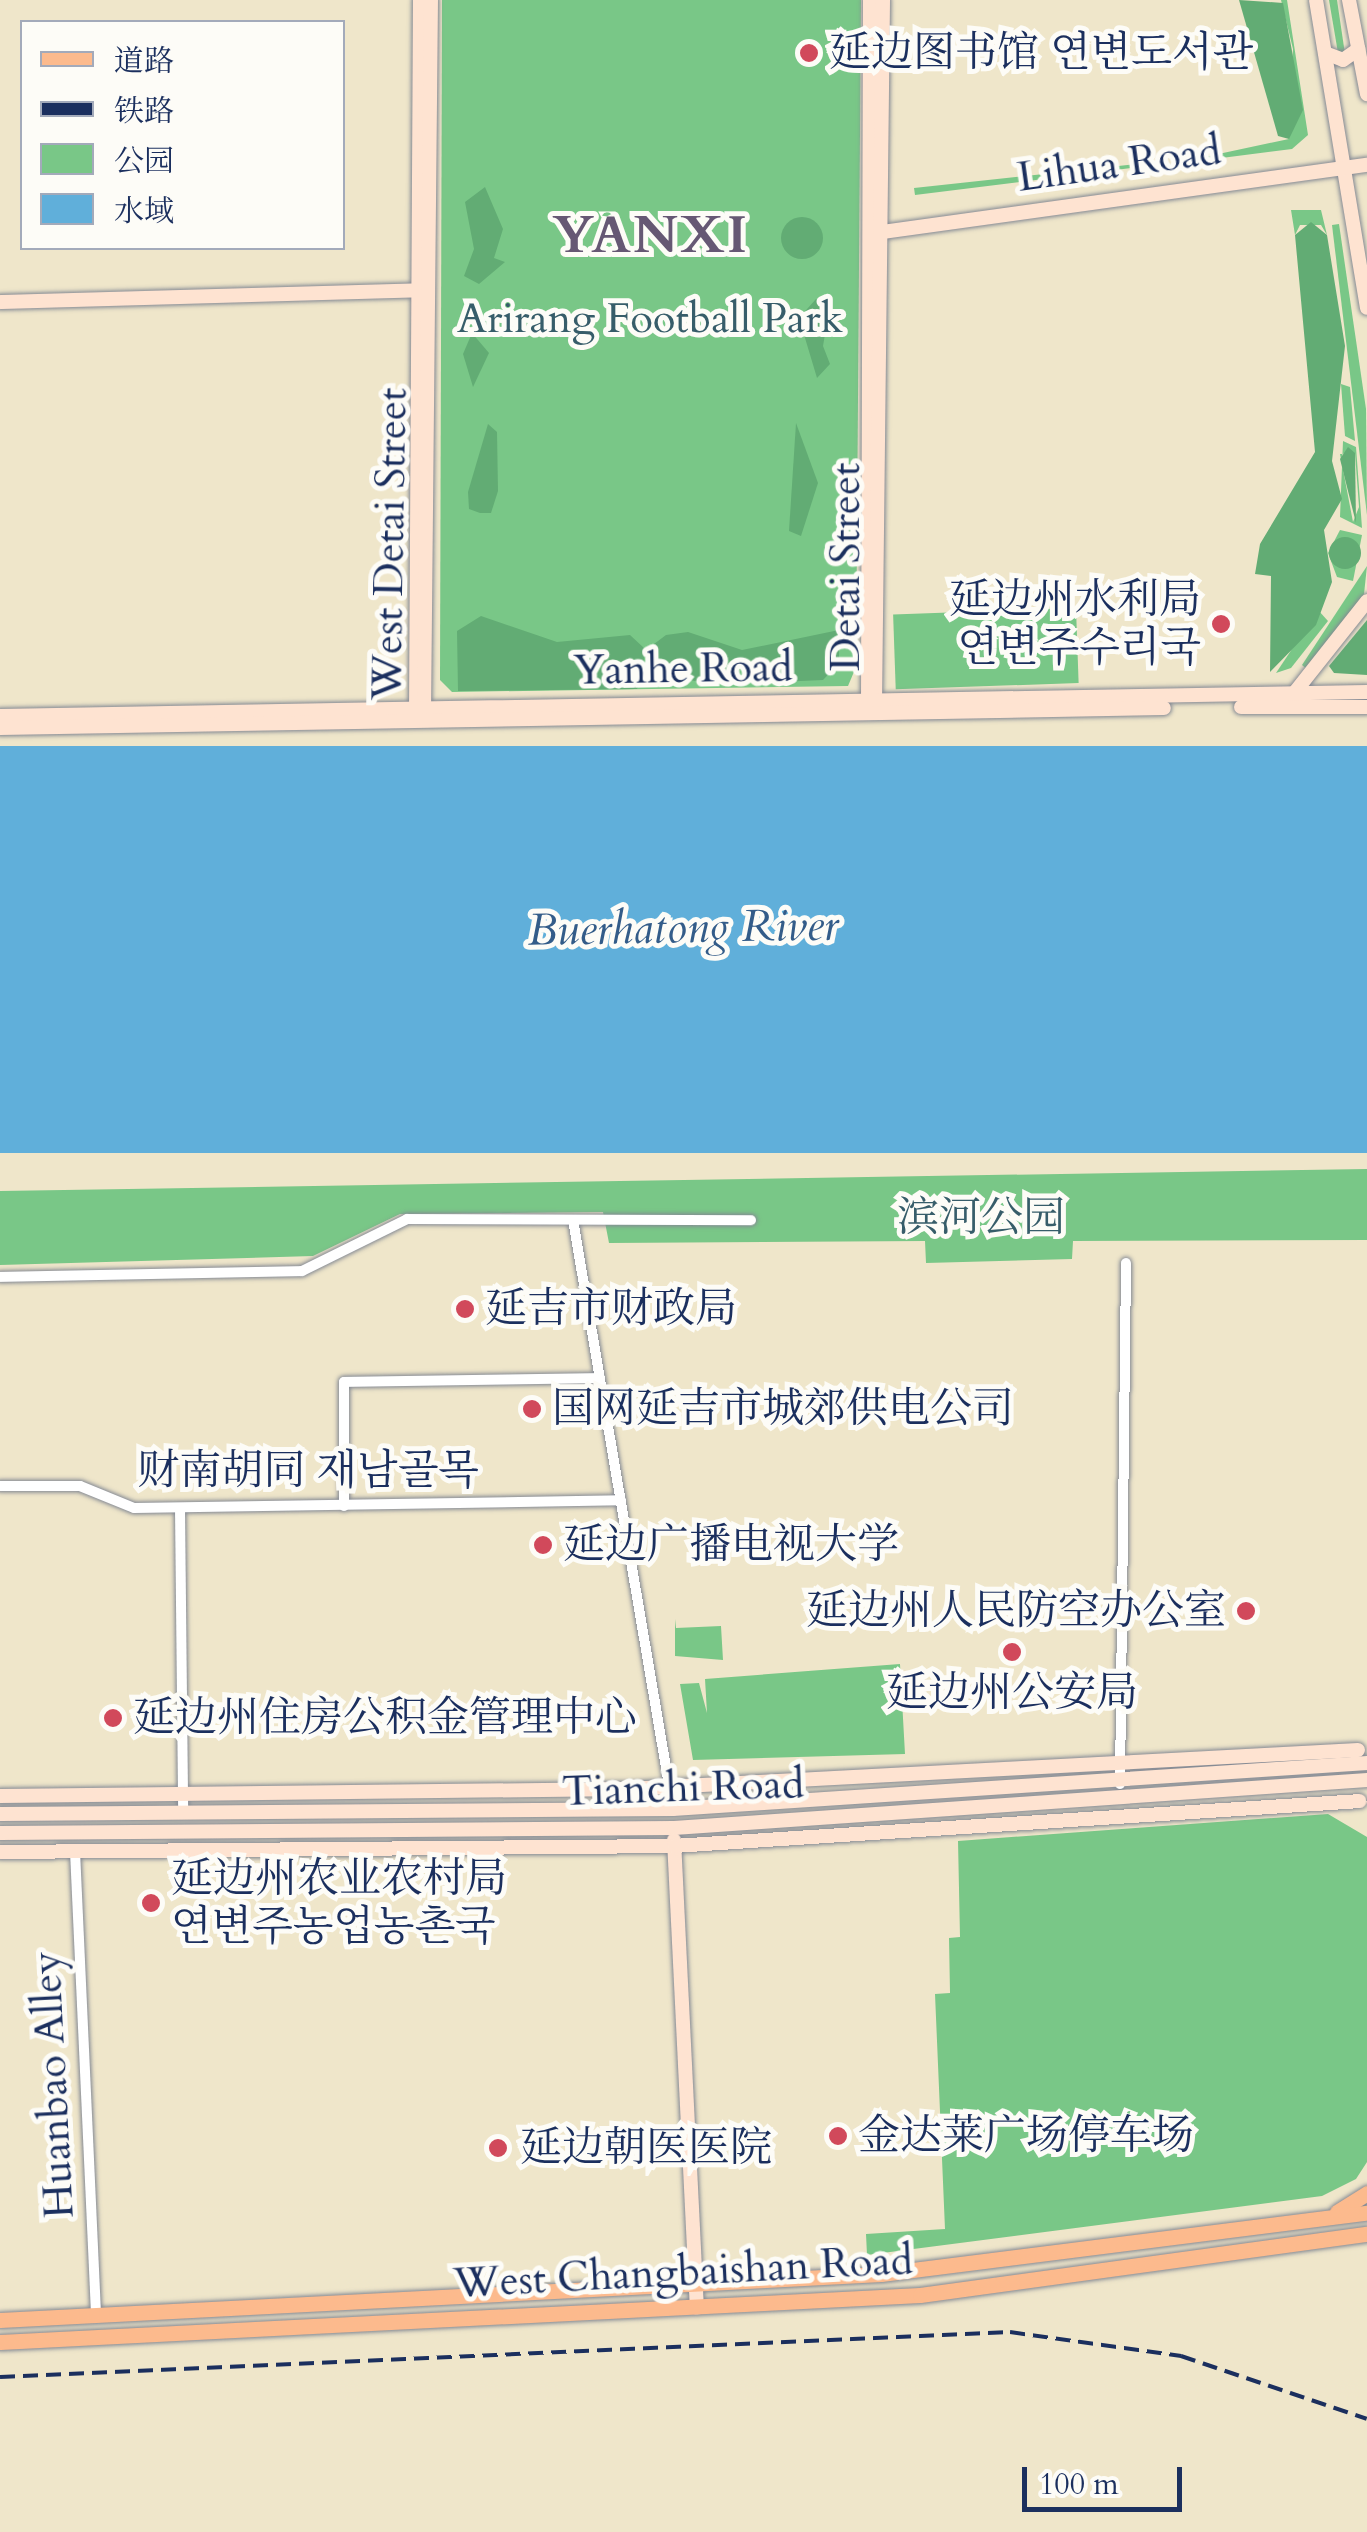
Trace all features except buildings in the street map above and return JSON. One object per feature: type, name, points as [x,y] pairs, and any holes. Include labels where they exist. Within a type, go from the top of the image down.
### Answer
[{"type":"main road","name":"West Detai Street","points":[[420,0],[424,290]]},
{"type":"main road","name":"West Detai Street","points":[[420,724],[430,0]]},
{"type":"main road","name":"Detai Street","points":[[870,0],[875,233]]},
{"type":"main road","name":"Detai Street","points":[[871,716],[875,233],[882,0]]},
{"type":"main road","points":[[1316,0],[1363,250],[1367,308]]},
{"type":"main road","points":[[1350,0],[1367,94]]},
{"type":"main road","points":[[1325,53],[1344,60],[1358,49]]},
{"type":"main road","name":"Lihua Road","points":[[875,233],[1367,165]]},
{"type":"main road","points":[[0,302],[424,290]]},
{"type":"main road","points":[[1295,692],[1367,601]]},
{"type":"main road","name":"Yanhe Road","points":[[0,716],[1367,692]]},
{"type":"main road","name":"Yanhe Road","points":[[0,728],[1367,707]]},
{"type":"main road","name":"Tianchi Road","points":[[0,1796],[669,1786],[1364,1751]]},
{"type":"main road","name":"Tianchi Road","points":[[0,1814],[673,1809],[1120,1782],[1342,1764],[1364,1751]]},
{"type":"main road","name":"Tianchi Road","points":[[0,1833],[674,1828],[1367,1780]]},
{"type":"main road","points":[[1304,1784],[1363,1804]]},
{"type":"main road","name":"Tianchi Road","points":[[0,1852],[674,1846],[1363,1804]]},
{"type":"main road","points":[[673,1809],[697,2307]]},
{"type":"main road","points":[[896,1811],[928,1830]]},
{"type":"main road","points":[[1330,2239],[1328,2218],[1367,2193]]},
{"type":"main road","name":"West Changbaishan Road","points":[[0,2320],[910,2272],[1367,2213]]},
{"type":"main road","name":"West Changbaishan Road","points":[[0,2342],[949,2292],[1367,2234]]},
{"type":"street","points":[[0,1278],[302,1271],[407,1219],[751,1220]]},
{"type":"street","points":[[573,1220],[673,1809]]},
{"type":"street","points":[[1120,1800],[1126,1263]]},
{"type":"street","points":[[344,1506],[344,1382],[600,1378]]},
{"type":"street","name":"财南胡同 재남골목","points":[[0,1486],[80,1486],[122,1505],[180,1508],[621,1500]]},
{"type":"street","points":[[180,1508],[183,1813]]},
{"type":"street","name":"Huanbao Alley","points":[[75,1851],[96,2315]]},
{"type":"green space","name":"Arirang Football Park","points":[[442,0],[861,0],[856,667],[848,686],[452,692],[440,680]]},
{"type":"green space","points":[[1239,0],[1283,3],[1303,110],[1289,139],[1278,136]]},
{"type":"green space","points":[[1281,0],[1287,0],[1308,135],[1292,149],[1167,165],[1289,139],[1293,49]]},
{"type":"green space","points":[[1329,0],[1337,0],[1345,54],[1338,53]]},
{"type":"green space","points":[[1146,163],[1147,166],[915,195],[914,188]]},
{"type":"green space","points":[[485,187],[503,229],[494,258],[505,262],[479,284],[464,276],[474,249],[465,202]]},
{"type":"green space","points":[[1291,210],[1321,210],[1327,235],[1321,225],[1300,225],[1295,235]]},
{"type":"green space","points":[[802,217],[817,223],[823,238],[817,253],[802,259],[787,253],[781,238],[787,223]]},
{"type":"green space","points":[[1311,222],[1327,235],[1345,346],[1332,461],[1342,499],[1324,530],[1332,582],[1316,625],[1270,672],[1271,576],[1255,574],[1260,544],[1315,452],[1295,235]]},
{"type":"green space","points":[[1339,224],[1366,409],[1367,515],[1332,225]]},
{"type":"green space","points":[[816,299],[829,311],[823,346],[830,364],[817,378],[799,318]]},
{"type":"green space","points":[[472,333],[489,353],[473,387],[463,354]]},
{"type":"green space","points":[[1341,384],[1350,387],[1355,441],[1345,436]]},
{"type":"green space","points":[[796,423],[818,483],[801,536],[789,531]]},
{"type":"green space","points":[[488,424],[497,432],[498,491],[491,513],[480,513],[469,509],[468,492]]},
{"type":"green space","points":[[1343,441],[1356,447],[1362,528],[1340,517],[1342,465],[1353,522],[1359,507],[1355,453],[1342,454]]},
{"type":"green space","points":[[1348,447],[1355,453],[1356,523],[1340,459]]},
{"type":"green space","points":[[1340,530],[1362,535],[1353,581],[1337,577],[1328,553]]},
{"type":"green space","points":[[1345,537],[1356,542],[1361,553],[1356,564],[1345,569],[1334,564],[1329,553],[1334,542]]},
{"type":"green space","points":[[1367,566],[1364,594],[1308,670],[1302,665]]},
{"type":"green space","points":[[1076,608],[1079,683],[896,689],[893,614]]},
{"type":"green space","points":[[1318,610],[1328,621],[1291,668],[1276,673]]},
{"type":"green space","points":[[481,616],[557,642],[630,635],[644,648],[644,675],[637,689],[458,691],[457,631]]},
{"type":"green space","points":[[1367,620],[1367,675],[1334,673],[1329,666]]},
{"type":"green space","points":[[839,630],[839,663],[823,680],[778,682],[758,666],[741,667],[734,681],[705,683],[654,673],[654,644],[666,635],[688,632],[742,650]]},
{"type":"green space","name":"滨河公园","points":[[1367,1169],[1367,1240],[1073,1241],[1072,1259],[926,1263],[925,1241],[609,1243],[603,1212],[400,1214],[313,1256],[0,1265],[0,1191]]},
{"type":"green space","points":[[675,1619],[676,1628],[721,1626],[723,1660],[675,1656]]},
{"type":"green space","points":[[900,1664],[905,1754],[693,1760],[680,1684],[699,1683],[707,1713],[705,1679]]},
{"type":"green space","points":[[1328,1814],[1367,1837],[1367,2162],[1356,2179],[1322,2196],[867,2255],[866,2234],[945,2229],[935,1994],[950,1993],[949,1938],[960,1937],[958,1841]]},
{"type":"water","name":"Buerhatong River","points":[[0,746],[1367,746],[1367,1153],[0,1153]]},
{"type":"railway","points":[[0,2377],[1010,2332],[1181,2356],[1367,2419]]},
{"type":"place","name":"延边图书馆 연변도서관","points":[[809,53]]},
{"type":"place","name":"延边州水利局 연변주수리국","points":[[1221,624]]},
{"type":"place","name":"延吉市财政局","points":[[465,1309]]},
{"type":"place","name":"国网延吉市城郊供电公司","points":[[532,1409]]},
{"type":"place","name":"延边广播电视大学","points":[[543,1545]]},
{"type":"place","name":"延边州人民防空办公室","points":[[1246,1611]]},
{"type":"place","name":"延边州公安局","points":[[1012,1652]]},
{"type":"place","name":"延边州住房公积金管理中心","points":[[113,1718]]},
{"type":"place","name":"延边州农业农村局 연변주농업농촌국","points":[[151,1903]]},
{"type":"place","name":"金达莱广场停车场","points":[[838,2136]]},
{"type":"place","name":"延边朝医医院","points":[[498,2148]]},
{"type":"district","name":"YANXI","points":[[651,237]]}]
